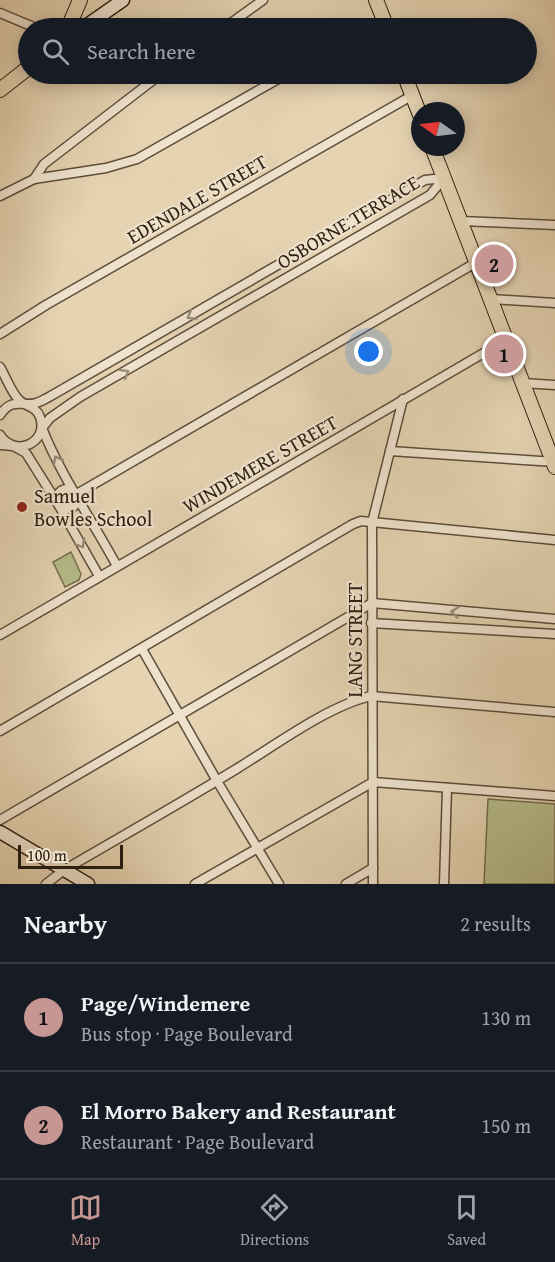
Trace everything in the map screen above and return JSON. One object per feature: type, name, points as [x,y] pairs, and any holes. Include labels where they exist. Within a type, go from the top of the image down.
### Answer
[{"type":"main road","points":[[72,18],[80,0]]},
{"type":"main road","points":[[376,0],[383,18]]},
{"type":"main road","points":[[0,90],[18,76]]},
{"type":"main road","points":[[408,84],[415,102]]},
{"type":"main road","points":[[435,156],[554,463]]},
{"type":"street","points":[[97,18],[123,0]]},
{"type":"street","points":[[238,18],[263,0]]},
{"type":"street","points":[[0,13],[18,20]]},
{"type":"street","points":[[34,178],[44,164],[148,84]]},
{"type":"street","points":[[0,196],[34,178],[106,168],[137,159],[269,84]]},
{"type":"street","name":"EDENDALE STREET","points":[[0,334],[46,305],[413,95]]},
{"type":"street","name":"OSBORNE TERRACE","points":[[0,415],[9,405],[34,404],[84,377],[425,180],[444,178]]},
{"type":"street","name":"OSBORNE TERRACE","points":[[12,446],[22,447],[31,444],[38,437],[42,428],[57,413],[91,391],[430,195],[444,178]]},
{"type":"street","points":[[383,204],[389,218]]},
{"type":"street","points":[[461,221],[555,225]]},
{"type":"street","points":[[312,246],[318,260]]},
{"type":"street","points":[[294,256],[301,270]]},
{"type":"street","points":[[75,495],[477,262]]},
{"type":"street","points":[[236,290],[243,304]]},
{"type":"street","points":[[492,299],[555,303]]},
{"type":"street","points":[[217,301],[224,315]]},
{"type":"street","points":[[159,334],[168,348]]},
{"type":"street","name":"WINDEMERE STREET","points":[[0,635],[506,340]]},
{"type":"street","points":[[142,344],[150,358]]},
{"type":"street","points":[[0,367],[18,399],[38,412],[42,428],[75,495],[89,515],[117,566]]},
{"type":"street","points":[[99,368],[108,382]]},
{"type":"street","points":[[84,377],[91,391]]},
{"type":"street","points":[[522,383],[555,385]]},
{"type":"street","name":"LANG STREET","points":[[373,884],[372,523],[403,399]]},
{"type":"street","points":[[0,435],[12,446],[26,453],[99,576]]},
{"type":"street","points":[[0,445],[12,446]]},
{"type":"street","points":[[390,451],[554,463]]},
{"type":"street","points":[[69,490],[75,495],[76,503],[70,509],[65,509],[58,504],[57,497],[62,491],[69,490]]},
{"type":"street","points":[[0,731],[361,521],[555,540]]},
{"type":"street","points":[[0,820],[372,603],[555,619]]},
{"type":"street","points":[[482,629],[483,614]]},
{"type":"street","points":[[371,622],[555,634]]},
{"type":"street","points":[[142,649],[279,884]]},
{"type":"street","points":[[46,884],[64,870],[340,707],[372,696],[555,712]]},
{"type":"street","points":[[195,884],[373,782],[555,796]]},
{"type":"street","points":[[444,884],[447,788]]},
{"type":"street","points":[[0,832],[88,884]]},
{"type":"street","points":[[346,884],[373,868]]},
{"type":"green space","points":[[71,552],[81,574],[79,580],[65,587],[53,562]]},
{"type":"green space","points":[[488,799],[555,804],[555,884],[484,884]]},
{"type":"place","name":"El Morro Bakery and Restaurant","points":[[494,264]]},
{"type":"place","name":"Page/Windemere","points":[[504,354]]},
{"type":"place","name":"Samuel Bowles School","points":[[22,507]]}]
